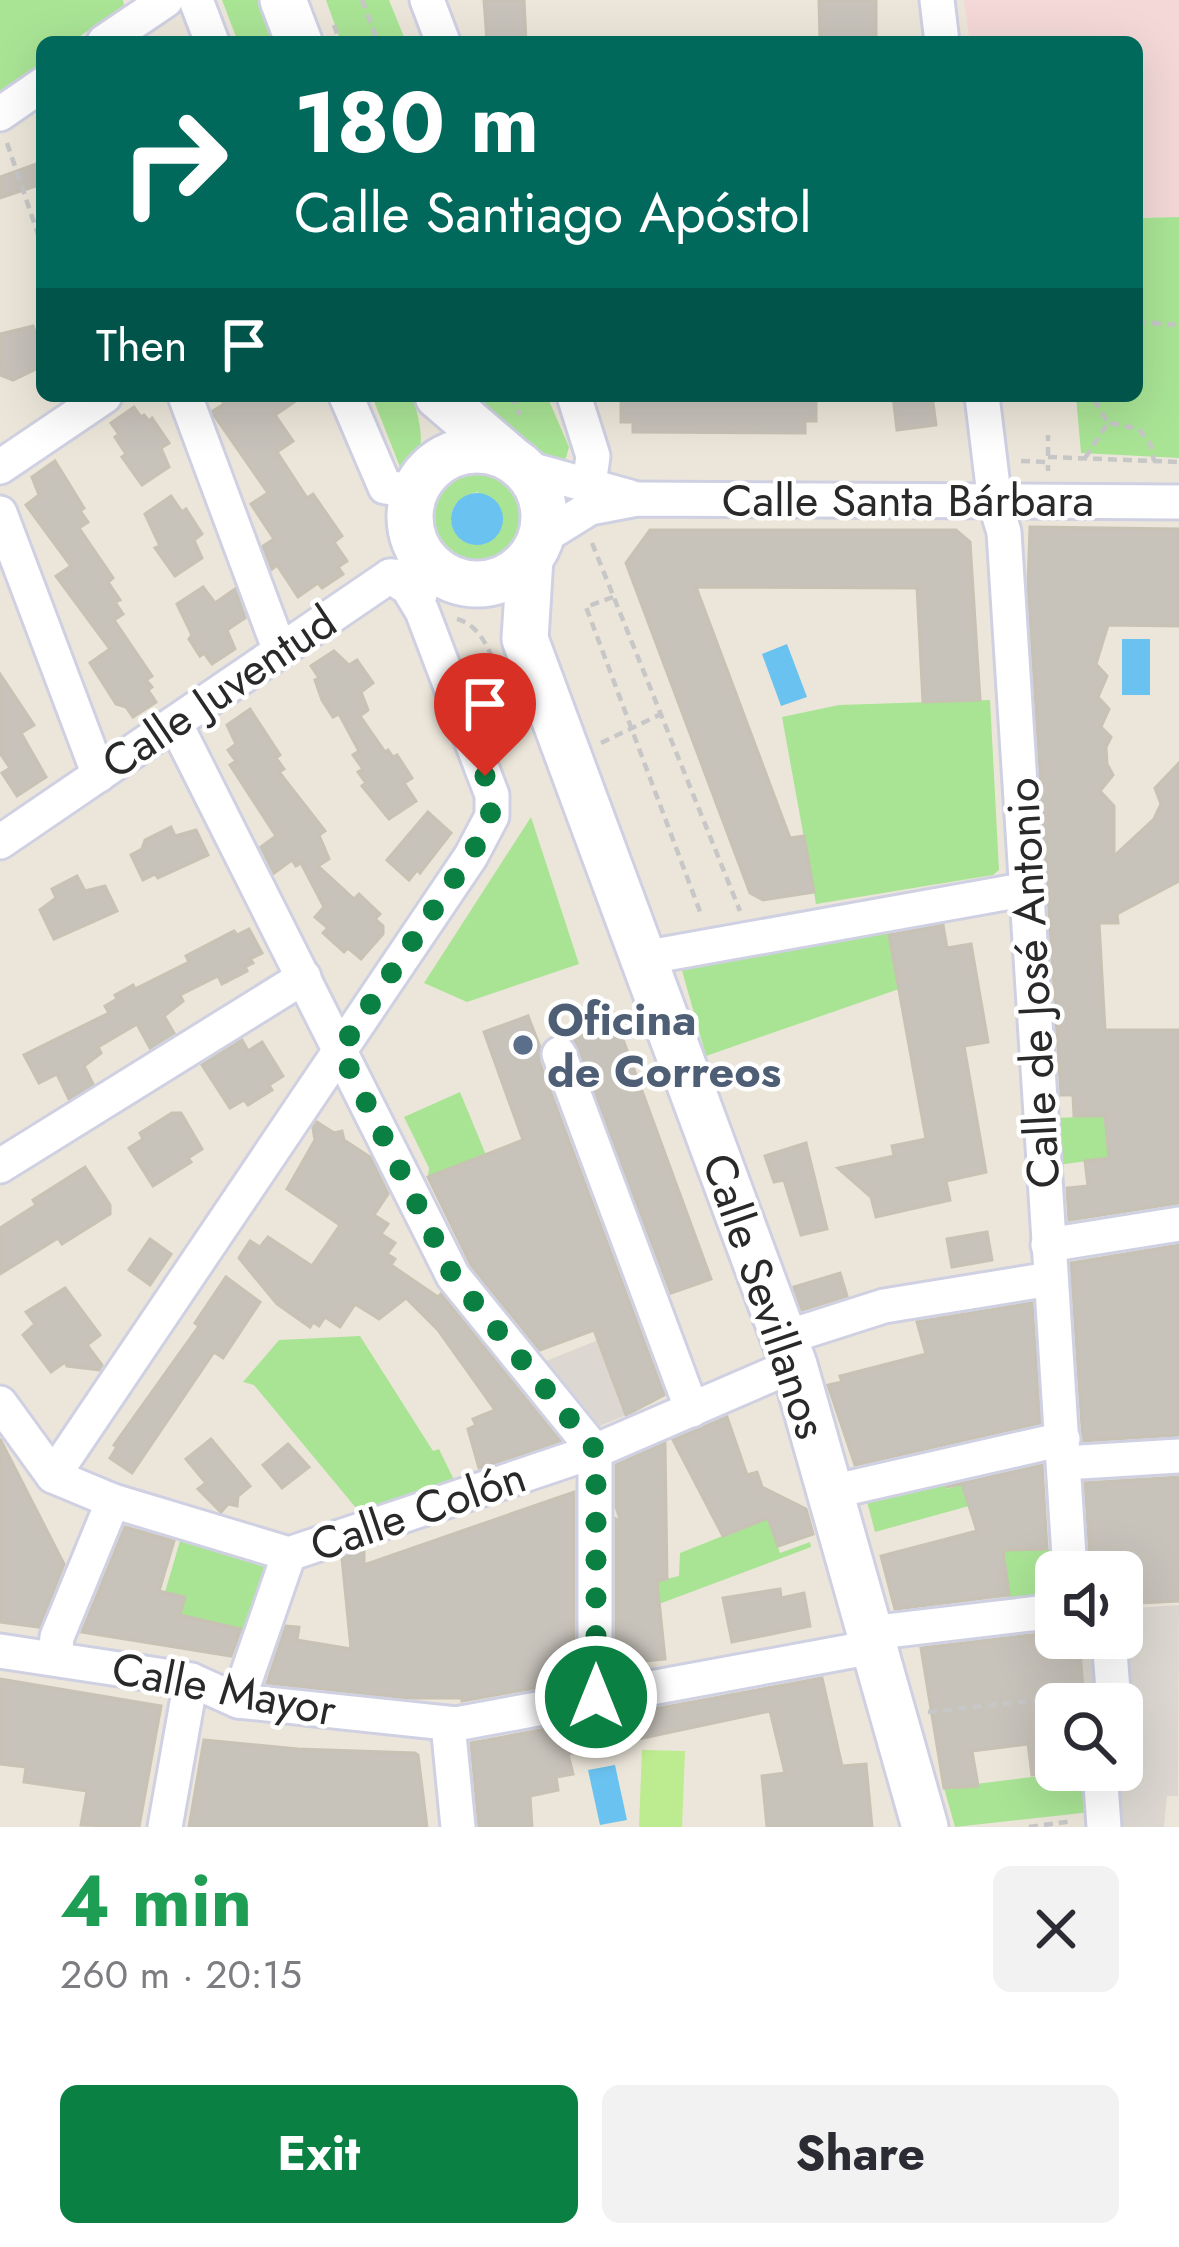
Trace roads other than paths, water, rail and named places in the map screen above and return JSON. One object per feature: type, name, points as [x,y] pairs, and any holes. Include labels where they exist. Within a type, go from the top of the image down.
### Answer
[{"type":"main road","points":[[283,0],[297,36]]},
{"type":"main road","points":[[432,402],[424,476],[410,514],[429,585],[502,579],[535,549],[542,500],[515,462],[440,402]]},
{"type":"main road","points":[[424,476],[446,457],[467,451],[488,451],[515,462]]},
{"type":"main road","name":"Calle Sevillanos","points":[[535,549],[525,639],[789,1352],[925,1827]]},
{"type":"main road","name":"Calle Sevillanos","points":[[429,585],[525,639]]},
{"type":"street","points":[[113,36],[166,0]]},
{"type":"street","points":[[196,0],[210,36]]},
{"type":"street","points":[[427,0],[441,36]]},
{"type":"street","points":[[937,0],[941,36]]},
{"type":"street","points":[[3,128],[36,92]]},
{"type":"street","points":[[0,467],[96,402]]},
{"type":"street","points":[[187,402],[280,651]]},
{"type":"street","points":[[349,402],[385,487],[406,490],[424,476]]},
{"type":"street","points":[[576,402],[593,456],[589,485]]},
{"type":"street","name":"Calle de José Antonio","points":[[983,402],[995,502],[1004,532],[1069,1551]]},
{"type":"street","name":"Calle Santa Bárbara","points":[[515,462],[637,499]]},
{"type":"street","name":"Calle Santa Bárbara","points":[[535,549],[590,508],[637,499],[1179,502]]},
{"type":"street","points":[[0,513],[99,775]]},
{"type":"street","points":[[0,1403],[53,1476],[471,856],[491,816],[492,795],[429,585]]},
{"type":"street","name":"Calle Juventud","points":[[0,842],[280,651],[429,585]]},
{"type":"street","points":[[175,723],[453,1276],[596,1451],[596,1697]]},
{"type":"street","points":[[643,958],[1028,889]]},
{"type":"street","points":[[0,1166],[304,977]]},
{"type":"street","points":[[559,1054],[692,1410]]},
{"type":"street","name":"Calle Colón","points":[[53,1476],[112,1501],[289,1554],[596,1451],[692,1410],[789,1352],[884,1306],[1179,1224]]},
{"type":"street","points":[[831,1492],[1063,1451],[1179,1456]]},
{"type":"street","points":[[55,1658],[58,1637],[112,1501]]},
{"type":"street","points":[[238,1700],[289,1554]]},
{"type":"street","name":"Calle Mayor","points":[[0,1651],[191,1680],[238,1700],[448,1724],[872,1640],[1035,1614]]},
{"type":"street","points":[[165,1827],[191,1680]]},
{"type":"street","points":[[448,1724],[458,1827]]},
{"type":"street","points":[[1098,1823],[1099,1791]]},
{"type":"water","points":[[477,493],[496,500],[503,519],[496,538],[477,545],[458,538],[451,519],[458,500]]},
{"type":"water","points":[[1122,639],[1150,639],[1150,695],[1122,695]]},
{"type":"water","points":[[787,644],[807,697],[781,706],[762,654]]},
{"type":"water","points":[[615,1765],[627,1820],[600,1825],[588,1770]]},
{"type":"place","name":"Oficina de Correos","points":[[523,1045]]}]
